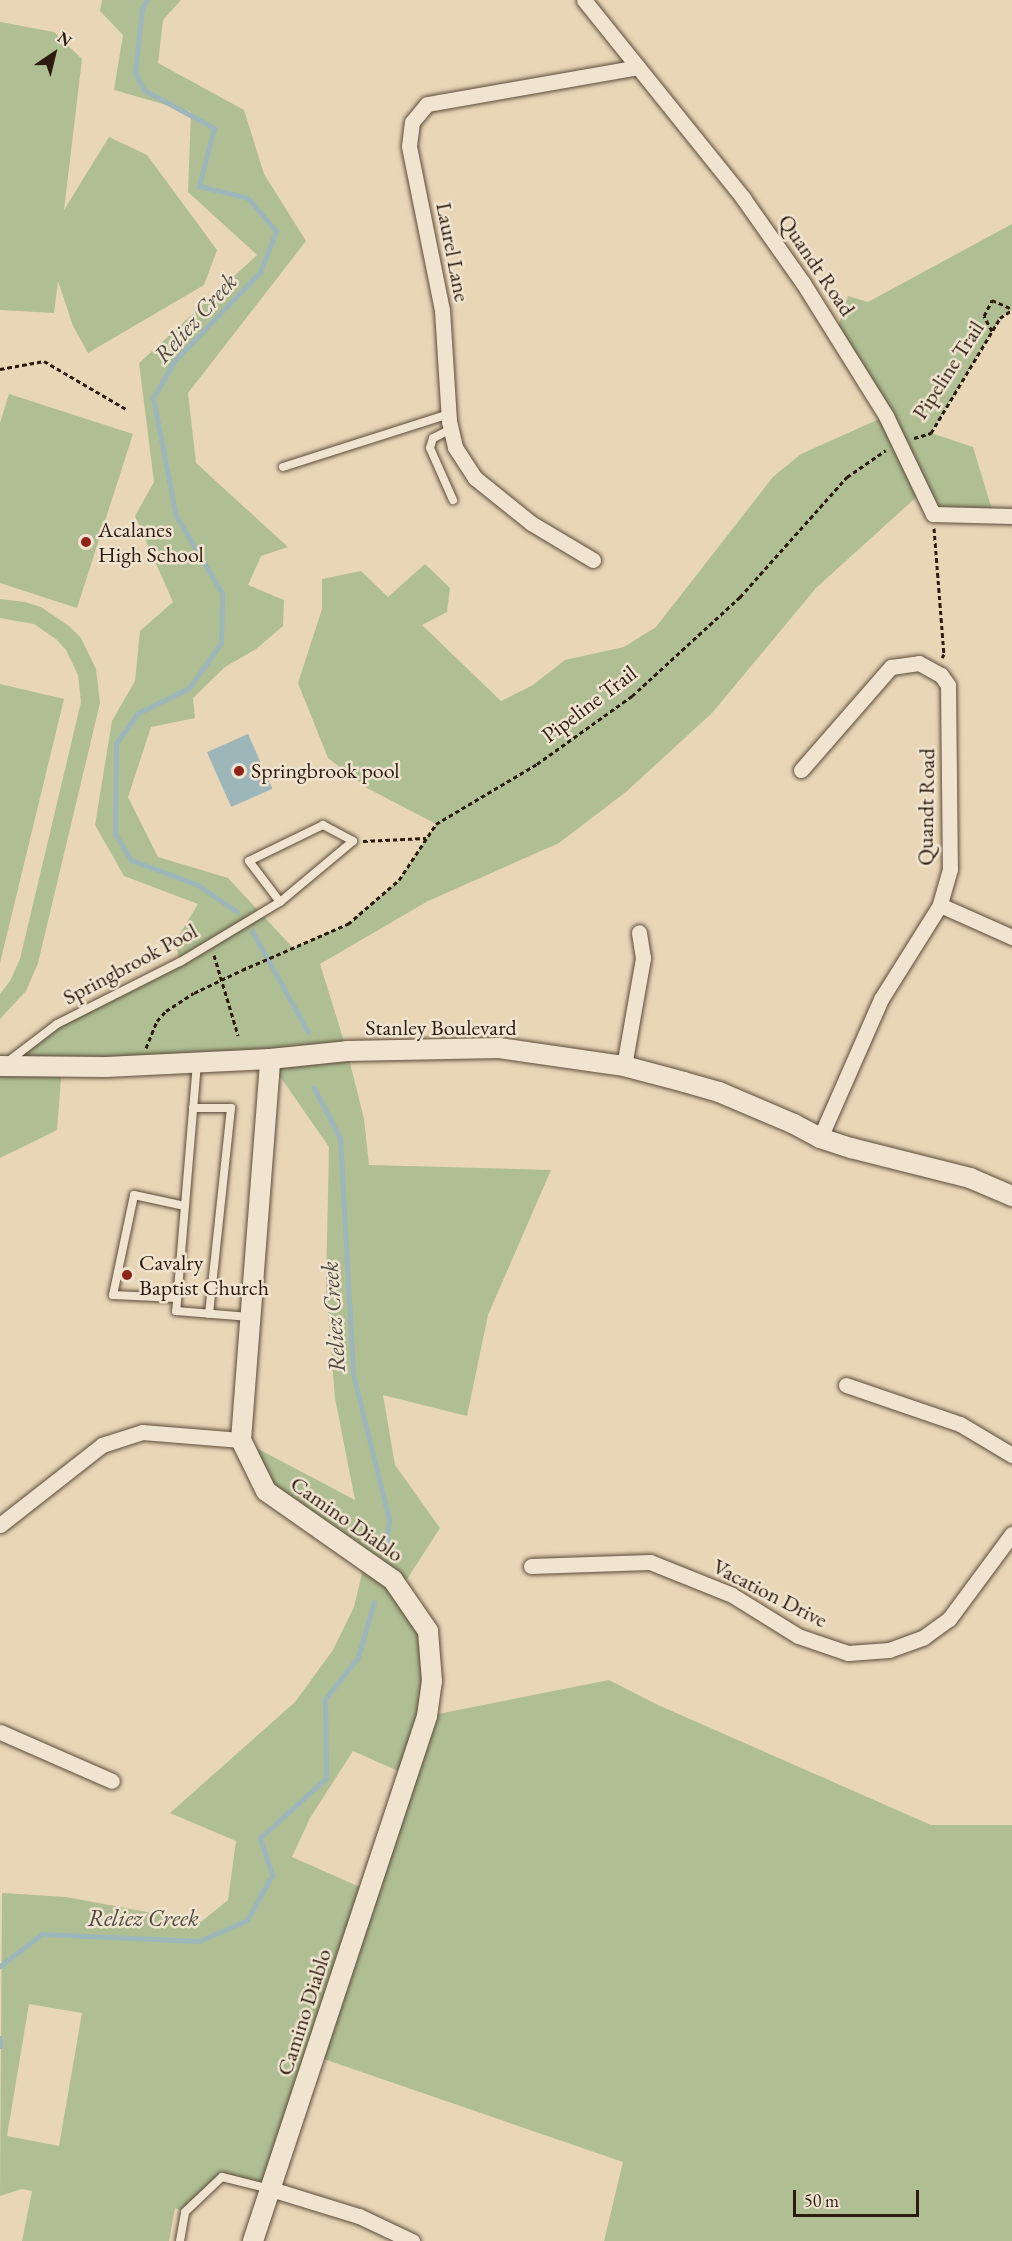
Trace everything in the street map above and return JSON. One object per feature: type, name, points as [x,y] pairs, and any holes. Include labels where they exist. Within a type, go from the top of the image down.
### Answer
[{"type":"street","name":"Quandt Road","points":[[584,0],[715,162],[770,236],[836,333],[900,442],[933,514]]},
{"type":"street","name":"Laurel Lane","points":[[593,560],[531,523],[475,478],[455,447],[448,414],[442,310],[409,146],[412,122],[427,104],[638,67]]},
{"type":"street","points":[[933,514],[1012,516]]},
{"type":"street","points":[[801,770],[891,667],[919,663],[935,672]]},
{"type":"street","name":"Quandt Road","points":[[820,1138],[881,999],[940,905],[950,869],[948,685],[935,672]]},
{"type":"street","points":[[940,905],[1012,937]]},
{"type":"street","points":[[624,1066],[644,958],[639,932]]},
{"type":"street","name":"Stanley Boulevard","points":[[1,1066],[106,1066],[270,1059],[347,1051],[499,1048],[624,1066],[719,1092],[794,1124],[820,1138],[970,1178],[1012,1196]]},
{"type":"street","points":[[0,1525],[102,1445],[142,1432],[241,1440],[270,1059]]},
{"type":"street","name":"Stanley Boulevard","points":[[970,1178],[988,1178],[1012,1186]]},
{"type":"street","points":[[846,1385],[960,1424],[1012,1455]]},
{"type":"street","name":"Camino Diablo","points":[[241,1440],[266,1491],[393,1580],[428,1631],[432,1681],[427,1716],[253,2241]]},
{"type":"street","name":"Vacation Drive","points":[[531,1566],[650,1562],[732,1595],[798,1636],[848,1653],[889,1650],[924,1637],[949,1619],[1012,1534]]},
{"type":"street","points":[[0,1732],[112,1781]]},
{"type":"street","points":[[271,2189],[359,2216],[412,2241]]},
{"type":"lane","points":[[283,467],[448,414]]},
{"type":"lane","points":[[451,429],[433,438],[430,448],[453,500]]},
{"type":"lane","points":[[280,902],[249,861],[323,825],[353,842]]},
{"type":"lane","name":"Springbrook Pool","points":[[1,1066],[57,1024],[180,962],[280,902],[353,842]]},
{"type":"lane","points":[[197,1061],[176,1311],[250,1317]]},
{"type":"lane","points":[[193,1108],[231,1108],[209,1314]]},
{"type":"lane","points":[[177,1298],[113,1295],[134,1195],[184,1206]]},
{"type":"lane","points":[[180,2241],[185,2212],[222,2177],[271,2189]]},
{"type":"path","points":[[992,331],[984,316],[992,300],[1012,309]]},
{"type":"path","name":"Pipeline Trail","points":[[140,1064],[157,1021],[166,1011],[194,993],[348,924],[399,880],[436,824],[537,764],[632,696],[740,597],[847,477],[900,442],[931,433],[1000,318],[1012,309]]},
{"type":"path","points":[[0,369],[44,361],[128,410]]},
{"type":"path","points":[[933,514],[944,654],[935,672]]},
{"type":"path","points":[[353,842],[427,838]]},
{"type":"path","points":[[210,942],[238,1035]]},
{"type":"green space","points":[[102,0],[181,0],[163,20],[158,63],[244,110],[264,174],[306,241],[188,393],[196,463],[288,547],[261,556],[248,585],[284,600],[283,626],[256,649],[225,667],[193,698],[195,718],[151,727],[128,797],[158,857],[228,878],[293,948],[348,924],[399,880],[436,824],[367,788],[328,758],[298,683],[322,609],[322,579],[361,571],[388,597],[425,564],[450,588],[447,612],[422,625],[501,701],[533,685],[565,660],[624,647],[656,627],[773,477],[801,454],[886,416],[836,333],[848,296],[868,302],[1012,224],[1012,310],[1000,318],[931,433],[973,447],[994,516],[942,515],[922,492],[816,588],[712,713],[627,791],[559,843],[428,901],[320,964],[347,1051],[364,1119],[369,1165],[551,1170],[488,1315],[467,1416],[383,1395],[395,1465],[440,1528],[400,1590],[428,1631],[428,1716],[609,1680],[658,1705],[931,1825],[1012,1825],[1012,2241],[604,2241],[623,2162],[315,2056],[271,2189],[222,2177],[185,2212],[175,2208],[169,2241],[22,2241],[32,2191],[22,2189],[0,2196],[2,1893],[66,1897],[201,1922],[228,1900],[236,1841],[170,1813],[295,1702],[333,1650],[354,1607],[365,1561],[266,1491],[241,1440],[355,1500],[335,1398],[326,1287],[329,1147],[270,1062],[62,1066],[57,1130],[0,1158],[0,1066],[57,1024],[180,962],[175,942],[198,904],[124,876],[95,825],[112,721],[135,681],[140,631],[173,602],[135,516],[154,482],[139,363],[257,255],[188,192],[191,112],[114,90],[123,35],[100,11]],"holes":[[[353,1751],[407,1775],[369,1891],[292,1857],[310,1818]],[[29,2004],[82,2013],[59,2146],[7,2136]]]},
{"type":"green space","points":[[0,22],[54,32],[82,59],[64,210],[109,137],[147,155],[217,250],[204,285],[88,353],[73,326],[58,281],[54,313],[0,310]]},
{"type":"green space","points":[[9,394],[133,434],[77,608],[0,583],[0,423]]},
{"type":"green space","points":[[0,599],[25,602],[41,607],[69,626],[81,638],[96,669],[100,703],[38,963],[26,991],[0,1019],[0,994],[10,981],[20,959],[81,702],[78,675],[66,650],[56,639],[34,624],[0,618]]},
{"type":"green space","points":[[0,684],[64,699],[0,963]]},
{"type":"water","name":"Springbrook pool","points":[[248,734],[272,789],[231,807],[207,752]]},
{"type":"waterway","name":"Reliez Creek","points":[[147,0],[142,8],[135,73],[144,90],[214,128],[199,186],[248,198],[276,231],[260,272],[175,360],[153,398],[176,516],[222,593],[221,643],[189,688],[138,713],[116,743],[115,834],[131,860],[198,885],[237,912]]},
{"type":"waterway","name":"Reliez Creek","points":[[252,931],[308,1032]]},
{"type":"waterway","name":"Reliez Creek","points":[[314,1088],[340,1138],[353,1374],[389,1520],[386,1546]]},
{"type":"waterway","name":"Reliez Creek","points":[[0,1966],[42,1934],[199,1941],[247,1920],[272,1875],[260,1838],[326,1778],[325,1699],[358,1657],[374,1602]]},
{"type":"waterway","name":"Reliez Creek","points":[[0,2038],[0,2046]]},
{"type":"place","name":"Acalanes High School","points":[[86,542]]},
{"type":"place","name":"Springbrook pool","points":[[239,771]]},
{"type":"place","name":"Cavalry Baptist Church","points":[[127,1275]]}]
